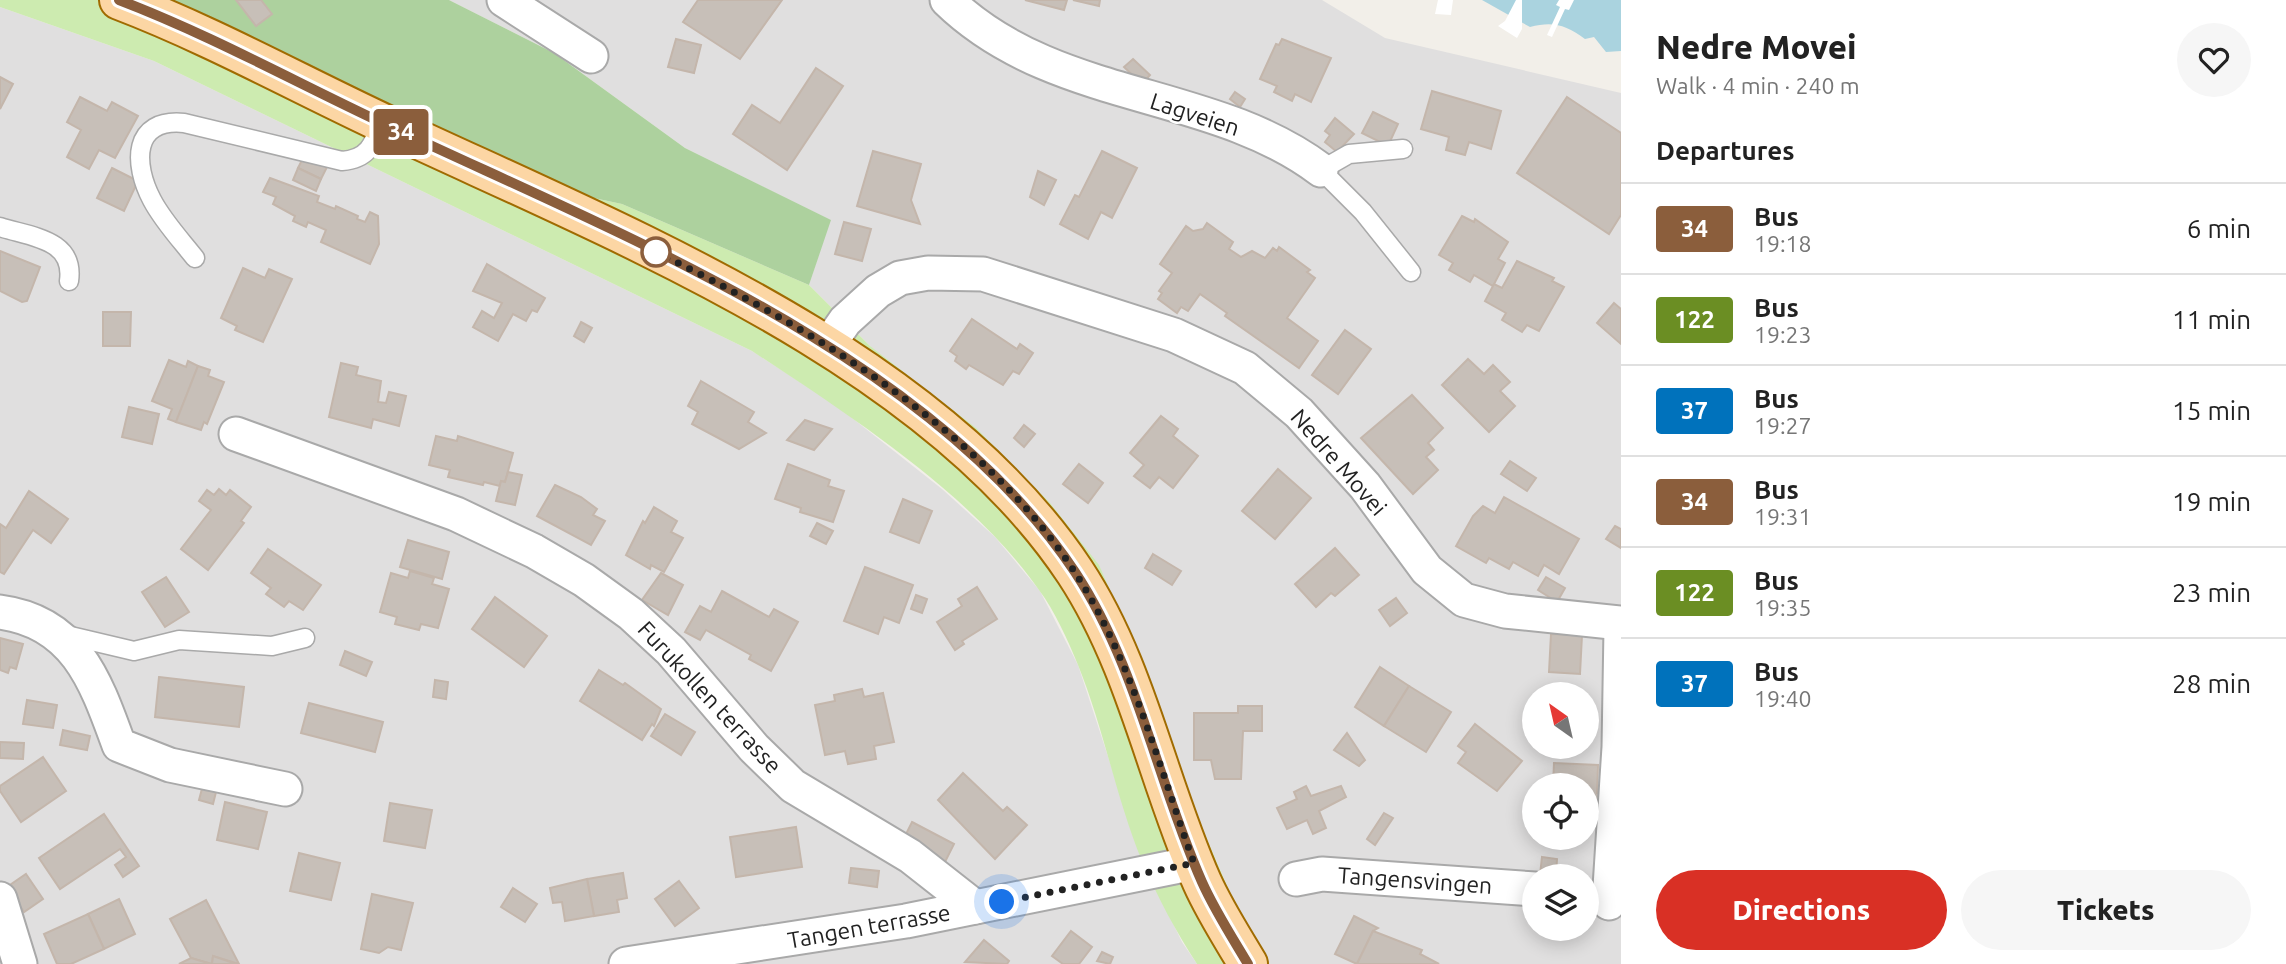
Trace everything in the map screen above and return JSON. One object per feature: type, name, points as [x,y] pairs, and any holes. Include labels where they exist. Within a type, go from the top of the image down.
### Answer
[{"type":"main road","points":[[119,0],[658,253],[790,323],[827,347],[974,456],[1022,502],[1070,566],[1103,624],[1128,679],[1194,863],[1217,912],[1248,964]]},
{"type":"street","points":[[504,0],[591,56]]},
{"type":"street","name":"Lagveien","points":[[947,0],[980,26],[1049,66],[1147,99],[1226,121],[1292,150],[1321,170]]},
{"type":"street","name":"Nedre Movei","points":[[827,347],[845,321],[877,291],[900,278],[928,273],[983,274],[1174,335],[1245,368],[1299,413],[1365,486],[1427,570],[1464,600],[1505,611],[1621,622]]},
{"type":"street","name":"Furukollen terrasse","points":[[236,434],[456,514],[534,551],[584,580],[631,614],[671,651],[754,748],[793,786],[910,856],[975,907]]},
{"type":"street","points":[[0,611],[27,617],[59,634],[71,645],[92,678],[119,745],[170,765],[285,789]]},
{"type":"street","points":[[1606,902],[1619,747],[1621,628]]},
{"type":"street","name":"Tangen terrasse","points":[[626,964],[893,923],[1194,863]]},
{"type":"street","name":"Tangensvingen","points":[[1296,879],[1322,874],[1522,888]]},
{"type":"street","points":[[0,899],[20,964]]},
{"type":"lane","points":[[195,258],[158,211],[146,184],[141,150],[146,132],[155,125],[167,121],[184,123],[342,161],[357,160],[370,150],[381,123]]},
{"type":"lane","points":[[1321,170],[1349,155],[1404,149]]},
{"type":"lane","name":"Lagveien","points":[[1321,170],[1363,212],[1411,272]]},
{"type":"lane","points":[[0,227],[62,248],[69,260],[69,281]]},
{"type":"lane","points":[[59,634],[134,651],[179,640],[272,646],[305,638]]},
{"type":"shaded area","points":[[449,0],[1322,0],[1385,38],[1621,93],[1621,964],[1269,964],[1240,916],[1203,830],[1156,703],[870,346],[809,285],[830,220],[685,148],[554,53]]},
{"type":"shaded area","points":[[0,7],[154,61],[752,351],[837,406],[942,489],[995,537],[1040,591],[1078,665],[1142,860],[1182,942],[1197,964],[0,964]]},
{"type":"green space","points":[[0,0],[158,0],[575,194],[622,204],[809,285],[870,346],[976,428],[1050,503],[1099,565],[1132,641],[1203,830],[1240,916],[1269,964],[1197,964],[1167,914],[1142,861],[1087,689],[1061,626],[1039,590],[980,521],[907,458],[752,351],[154,61],[0,7]]},
{"type":"green space","points":[[158,0],[449,0],[554,53],[685,148],[831,220],[809,285],[622,204],[575,194]]},
{"type":"water","points":[[1482,0],[1621,0],[1621,51],[1606,52],[1594,37],[1585,39],[1572,30],[1559,26],[1546,24],[1530,27]]},
{"type":"pier","points":[[1438,0],[1453,0],[1451,15],[1435,14]]},
{"type":"pier","points":[[1516,0],[1522,0],[1522,29],[1517,38],[1498,26],[1505,21]]},
{"type":"pier","points":[[1559,0],[1574,0],[1569,10],[1565,9],[1552,37],[1547,35],[1560,7],[1556,5]]},
{"type":"building","points":[[236,0],[261,0],[272,14],[256,26]]},
{"type":"building","points":[[698,0],[782,0],[740,59],[683,22]]},
{"type":"building","points":[[1025,0],[1067,0],[1064,10]]},
{"type":"building","points":[[1073,0],[1100,0],[1099,6]]},
{"type":"building","points":[[676,39],[701,45],[694,73],[668,67]]},
{"type":"building","points":[[1282,39],[1331,58],[1311,102],[1295,94],[1292,101],[1274,92],[1277,86],[1260,79],[1276,44],[1279,45]]},
{"type":"building","points":[[1133,59],[1150,75],[1142,84],[1124,67]]},
{"type":"building","points":[[816,68],[843,86],[787,170],[733,134],[752,105],[780,123]]},
{"type":"building","points":[[0,77],[13,84],[0,109]]},
{"type":"building","points":[[1432,91],[1501,111],[1491,149],[1469,142],[1465,155],[1446,150],[1449,137],[1421,129]]},
{"type":"building","points":[[1235,92],[1245,99],[1240,107],[1230,99]]},
{"type":"building","points":[[80,97],[107,111],[112,102],[138,116],[115,158],[99,150],[89,169],[67,157],[81,130],[67,122]]},
{"type":"building","points":[[1567,97],[1621,133],[1621,215],[1609,234],[1517,173]]},
{"type":"building","points":[[1373,112],[1398,124],[1388,146],[1362,133]]},
{"type":"building","points":[[1335,118],[1354,134],[1337,152],[1325,142],[1330,135],[1325,131]]},
{"type":"building","points":[[873,151],[921,164],[911,200],[920,224],[857,206]]},
{"type":"building","points":[[1102,151],[1137,168],[1112,218],[1101,212],[1088,239],[1060,224],[1075,195],[1079,197]]},
{"type":"building","points":[[304,156],[327,167],[321,179],[298,168]]},
{"type":"building","points":[[112,168],[138,181],[124,211],[97,198]]},
{"type":"building","points":[[298,168],[321,179],[316,191],[293,180]]},
{"type":"building","points":[[1038,171],[1056,180],[1044,205],[1030,197]]},
{"type":"building","points":[[270,178],[319,196],[317,202],[335,209],[336,206],[365,222],[370,212],[378,216],[379,244],[370,264],[321,242],[326,230],[308,222],[306,227],[293,221],[295,216],[273,204],[276,197],[263,192]]},
{"type":"building","points":[[1462,216],[1474,222],[1475,219],[1508,242],[1498,259],[1505,263],[1493,286],[1474,275],[1470,282],[1449,270],[1453,263],[1439,255]]},
{"type":"building","points":[[844,222],[871,229],[862,261],[835,254]]},
{"type":"building","points":[[1207,223],[1233,242],[1229,249],[1241,257],[1252,251],[1265,258],[1273,248],[1277,251],[1279,247],[1310,270],[1307,272],[1315,278],[1287,318],[1318,341],[1299,368],[1225,316],[1227,313],[1200,294],[1188,311],[1181,307],[1177,313],[1158,299],[1162,293],[1159,291],[1172,273],[1160,264],[1186,226],[1193,231],[1203,229]]},
{"type":"building","points":[[0,251],[40,267],[27,301],[22,302],[0,291]]},
{"type":"building","points":[[1517,261],[1554,278],[1552,281],[1564,287],[1539,331],[1527,325],[1522,332],[1502,320],[1506,313],[1485,301],[1494,284],[1502,288]]},
{"type":"building","points":[[487,264],[545,298],[537,312],[532,310],[526,321],[513,314],[498,341],[473,327],[482,311],[494,318],[502,303],[473,291]]},
{"type":"building","points":[[243,268],[265,278],[269,269],[292,279],[263,342],[235,330],[237,326],[221,318]]},
{"type":"building","points":[[1614,303],[1621,309],[1621,344],[1597,323]]},
{"type":"building","points":[[103,312],[131,312],[130,346],[103,346]]},
{"type":"building","points":[[972,319],[1017,349],[1020,344],[1033,353],[1019,374],[1013,371],[1003,385],[969,365],[966,369],[955,361],[957,356],[950,351]]},
{"type":"building","points":[[581,322],[592,328],[584,342],[574,336]]},
{"type":"building","points":[[1345,330],[1371,349],[1338,394],[1312,375]]},
{"type":"building","points":[[1468,359],[1484,374],[1493,365],[1510,382],[1500,391],[1515,406],[1489,432],[1442,385]]},
{"type":"building","points":[[169,360],[186,367],[188,361],[198,366],[176,422],[168,419],[172,409],[152,401]]},
{"type":"building","points":[[341,363],[358,367],[356,375],[381,381],[378,402],[386,403],[389,392],[406,396],[399,426],[373,419],[371,428],[329,417]]},
{"type":"building","points":[[198,366],[210,370],[208,376],[224,382],[207,424],[204,422],[201,430],[176,422]]},
{"type":"building","points":[[701,381],[754,412],[748,422],[766,433],[739,449],[692,424],[698,412],[688,406]]},
{"type":"building","points":[[1412,395],[1443,428],[1428,443],[1434,450],[1426,457],[1438,470],[1413,494],[1361,438]]},
{"type":"building","points":[[129,407],[159,414],[152,444],[122,437]]},
{"type":"building","points":[[1161,416],[1178,429],[1173,436],[1198,456],[1173,488],[1159,477],[1150,488],[1134,476],[1144,465],[1130,453]]},
{"type":"building","points":[[805,420],[832,429],[814,450],[787,440]]},
{"type":"building","points":[[1024,425],[1035,434],[1024,447],[1014,438]]},
{"type":"building","points":[[436,436],[457,441],[458,436],[513,453],[505,482],[501,481],[500,486],[484,482],[483,485],[448,477],[450,470],[429,465]]},
{"type":"building","points":[[1510,461],[1536,478],[1527,491],[1501,474]]},
{"type":"building","points":[[788,464],[830,480],[828,486],[844,491],[833,522],[800,512],[801,508],[775,499]]},
{"type":"building","points":[[1079,464],[1103,483],[1088,503],[1063,484]]},
{"type":"building","points":[[1278,469],[1311,498],[1275,539],[1242,511]]},
{"type":"building","points":[[508,472],[522,475],[515,505],[496,501],[501,481],[505,482]]},
{"type":"building","points":[[555,485],[581,497],[597,509],[593,515],[605,521],[591,545],[537,516]]},
{"type":"building","points":[[219,489],[226,495],[230,490],[251,507],[241,521],[244,523],[208,570],[181,549],[211,510],[199,501],[207,490],[214,495]]},
{"type":"building","points":[[29,491],[68,519],[51,543],[33,530],[4,574],[0,572],[0,524],[6,528]]},
{"type":"building","points":[[1504,497],[1579,539],[1559,574],[1544,565],[1538,576],[1513,562],[1509,569],[1489,558],[1486,563],[1456,546],[1473,516],[1483,506],[1495,513]]},
{"type":"building","points":[[903,499],[932,511],[919,543],[890,532]]},
{"type":"building","points":[[654,507],[677,521],[671,532],[683,538],[664,572],[651,565],[650,569],[626,555],[643,521],[645,523]]},
{"type":"building","points":[[817,523],[833,531],[826,544],[810,536]]},
{"type":"building","points":[[1615,526],[1621,529],[1621,548],[1606,539]]},
{"type":"building","points":[[408,540],[449,552],[442,579],[400,567]]},
{"type":"building","points":[[1335,548],[1359,575],[1335,596],[1331,593],[1316,607],[1295,584]]},
{"type":"building","points":[[268,549],[321,585],[303,610],[289,601],[284,607],[266,594],[271,588],[251,573]]},
{"type":"building","points":[[1153,554],[1181,571],[1172,585],[1145,568]]},
{"type":"building","points":[[865,567],[913,585],[899,623],[884,617],[878,634],[844,621]]},
{"type":"building","points":[[410,571],[434,578],[432,584],[449,589],[438,628],[421,624],[419,630],[395,624],[397,617],[380,612],[391,573],[408,578]]},
{"type":"building","points":[[661,573],[683,585],[668,615],[642,600]]},
{"type":"building","points":[[166,577],[189,612],[165,627],[142,592]]},
{"type":"building","points":[[1546,577],[1565,588],[1557,602],[1538,590]]},
{"type":"building","points":[[977,587],[997,619],[962,641],[964,644],[955,650],[937,622],[962,606],[958,599]]},
{"type":"building","points":[[722,591],[769,617],[774,609],[798,622],[771,671],[749,659],[751,655],[706,630],[700,640],[685,632],[700,606],[711,612]]},
{"type":"building","points":[[916,595],[927,599],[922,613],[911,609]]},
{"type":"building","points":[[495,597],[547,636],[524,667],[472,629]]},
{"type":"building","points":[[1396,598],[1407,613],[1390,626],[1379,610]]},
{"type":"building","points":[[1551,634],[1582,635],[1580,674],[1549,672]]},
{"type":"building","points":[[0,638],[23,644],[16,669],[10,667],[8,673],[0,670]]},
{"type":"building","points":[[345,651],[372,662],[366,676],[340,665]]},
{"type":"building","points":[[1380,667],[1409,686],[1384,726],[1355,707]]},
{"type":"building","points":[[599,670],[623,685],[625,683],[661,709],[654,726],[652,724],[642,740],[580,701]]},
{"type":"building","points":[[159,677],[244,687],[239,727],[155,717]]},
{"type":"building","points":[[435,680],[448,682],[446,699],[433,697]]},
{"type":"building","points":[[1409,686],[1451,712],[1426,752],[1384,726]]},
{"type":"building","points":[[862,689],[864,697],[883,693],[894,742],[874,746],[876,759],[848,764],[845,751],[825,755],[815,705],[835,701],[834,695]]},
{"type":"building","points":[[27,700],[57,705],[53,728],[23,724]]},
{"type":"building","points":[[309,703],[383,722],[375,752],[301,733]]},
{"type":"building","points":[[1238,706],[1262,706],[1262,731],[1243,731],[1241,779],[1215,779],[1211,760],[1194,760],[1194,713],[1238,713]]},
{"type":"building","points":[[665,714],[695,732],[681,755],[651,736]]},
{"type":"building","points":[[1475,724],[1522,761],[1497,791],[1458,763],[1466,752],[1458,746]]},
{"type":"building","points":[[63,730],[90,736],[87,750],[60,745]]},
{"type":"building","points":[[1347,733],[1365,760],[1359,766],[1334,750]]},
{"type":"building","points":[[0,742],[24,743],[23,759],[0,758]]},
{"type":"building","points":[[43,757],[66,791],[21,822],[0,791],[0,786]]},
{"type":"building","points":[[1554,763],[1598,765],[1598,773],[1554,773]]},
{"type":"building","points":[[963,773],[1003,811],[1007,807],[1027,825],[995,859],[938,800]]},
{"type":"building","points":[[203,785],[217,788],[213,804],[199,800]]},
{"type":"building","points":[[1306,786],[1311,796],[1341,786],[1346,797],[1319,811],[1326,828],[1313,834],[1307,820],[1287,829],[1277,808],[1297,799],[1294,792]]},
{"type":"building","points":[[1599,793],[1611,794],[1610,821],[1599,821]]},
{"type":"building","points":[[225,802],[267,812],[258,849],[217,840]]},
{"type":"building","points":[[390,803],[432,810],[425,848],[384,841]]},
{"type":"building","points":[[1384,813],[1393,818],[1375,845],[1367,839]]},
{"type":"building","points":[[104,814],[139,866],[123,877],[115,865],[126,857],[120,849],[60,889],[39,858]]},
{"type":"building","points":[[912,822],[954,844],[945,862],[903,840]]},
{"type":"building","points":[[796,827],[802,867],[736,877],[730,837]]},
{"type":"building","points":[[299,853],[340,863],[331,900],[290,891]]},
{"type":"building","points":[[1542,857],[1557,859],[1557,864],[1541,864]]},
{"type":"building","points":[[851,868],[879,871],[877,887],[849,883]]},
{"type":"building","points":[[623,873],[627,898],[617,900],[619,912],[594,916],[587,879]]},
{"type":"building","points":[[26,874],[43,899],[24,912],[7,887]]},
{"type":"building","points":[[587,879],[594,916],[565,921],[562,902],[553,903],[550,888]]},
{"type":"building","points":[[679,881],[699,908],[675,926],[655,899]]},
{"type":"building","points":[[513,888],[537,904],[525,922],[501,907]]},
{"type":"building","points":[[372,894],[413,903],[401,950],[388,947],[379,953],[361,949]]},
{"type":"building","points":[[119,899],[135,934],[104,949],[88,914]]},
{"type":"building","points":[[206,900],[239,964],[213,956],[212,964],[191,958],[170,919]]},
{"type":"building","points":[[88,914],[104,949],[71,964],[57,964],[44,934]]},
{"type":"building","points":[[1354,916],[1378,928],[1373,931],[1357,964],[1335,954]]},
{"type":"building","points":[[1071,931],[1092,947],[1079,964],[1063,964],[1052,956]]},
{"type":"building","points":[[1373,931],[1422,950],[1420,954],[1439,964],[1357,964]]},
{"type":"building","points":[[984,940],[1009,961],[1007,964],[965,962]]},
{"type":"building","points":[[1102,952],[1113,957],[1110,964],[1097,961]]},
{"type":"building","points":[[213,956],[236,964],[212,964]]},
{"type":"building","points":[[191,958],[211,964],[179,964]]},
{"type":"bus line","name":"34","points":[[119,0],[658,253],[790,323],[881,384],[954,438],[1022,502],[1077,575],[1128,679],[1203,884],[1248,964]]},
{"type":"route","points":[[656,252],[790,323],[881,384],[954,438],[1022,502],[1077,575],[1128,679],[1194,863],[1002,902]]}]
